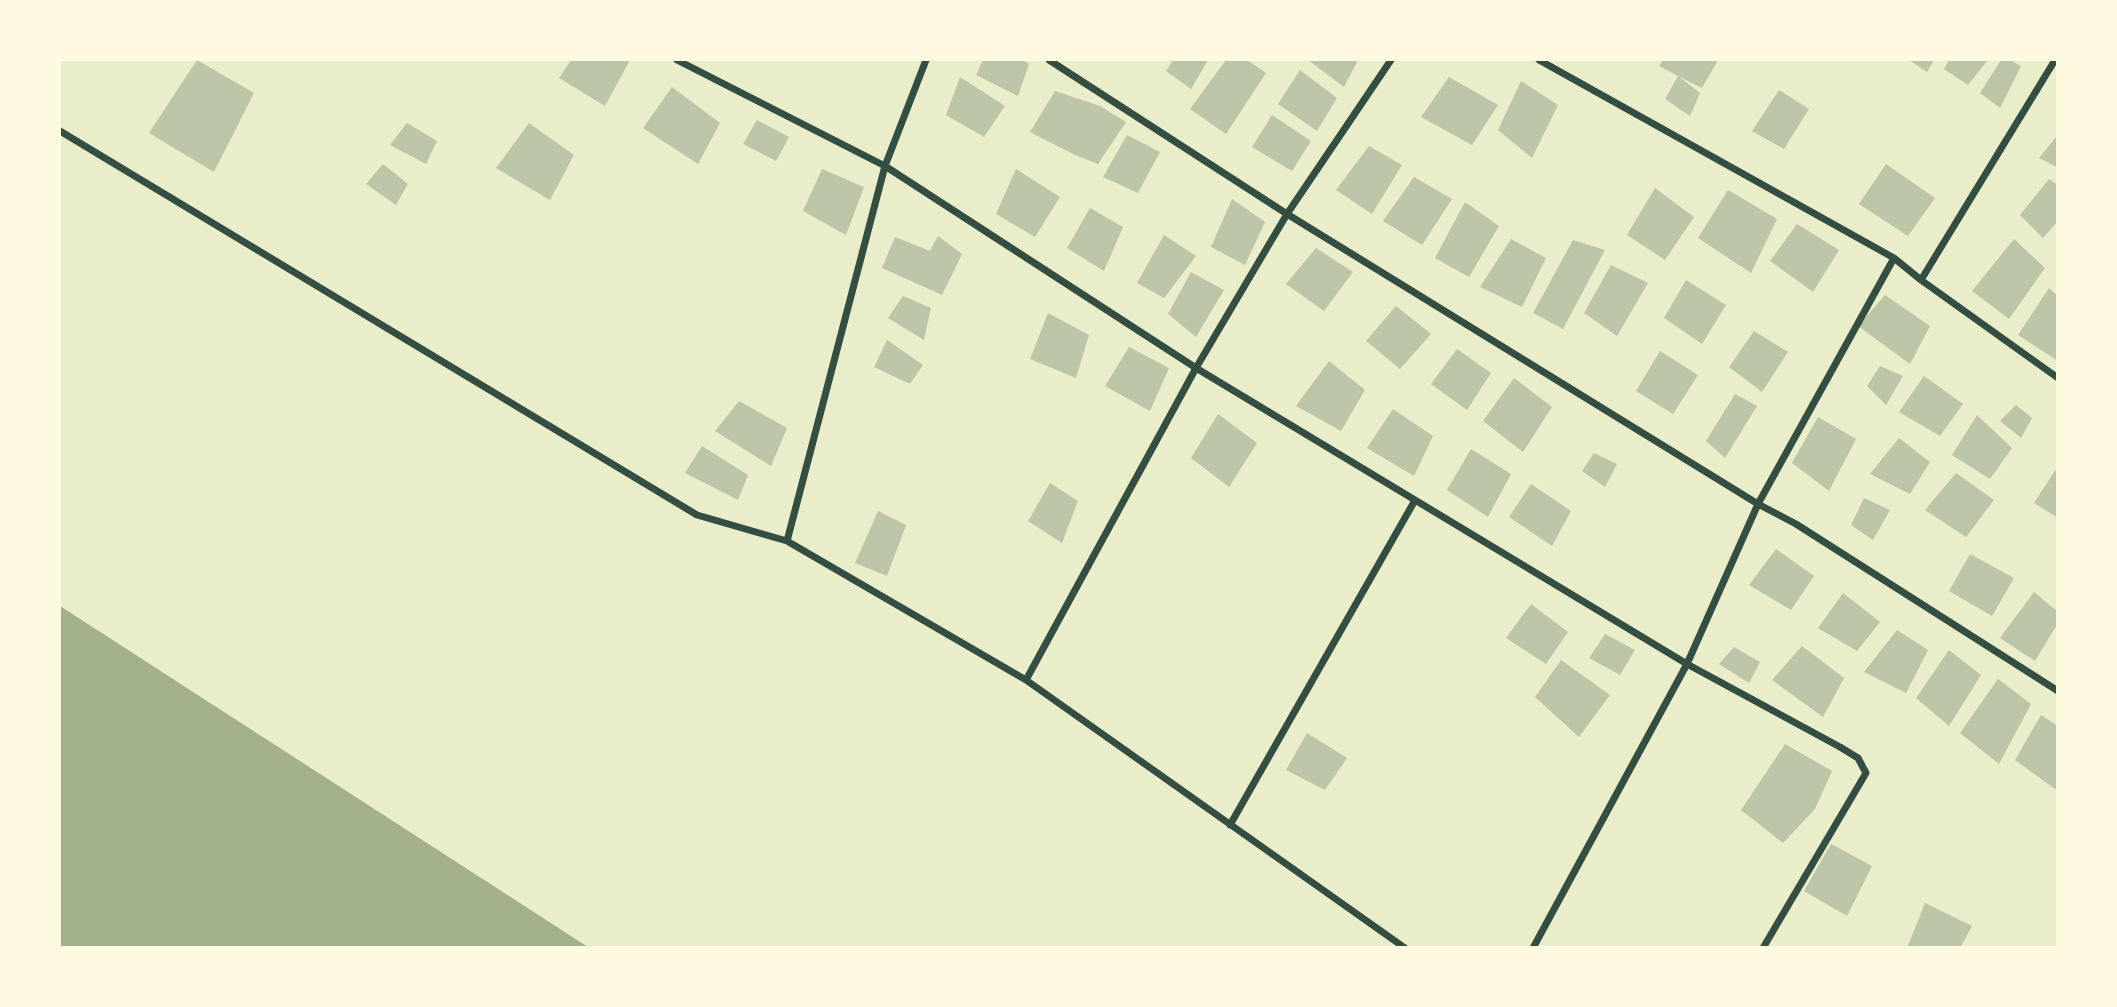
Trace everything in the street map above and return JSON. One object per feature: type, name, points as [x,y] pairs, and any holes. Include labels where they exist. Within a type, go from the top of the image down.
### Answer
[{"type":"street","points":[[677,60],[885,166],[1196,368],[1414,502],[1687,664],[1858,758],[1866,773],[1763,947]]},
{"type":"street","points":[[787,541],[885,166],[926,60]]},
{"type":"street","points":[[1049,60],[1287,214],[1758,504],[1796,524],[2057,691]]},
{"type":"street","points":[[1026,680],[1196,368],[1287,214],[1391,60]]},
{"type":"street","points":[[1539,60],[1894,258],[2057,377]]},
{"type":"street","points":[[1921,280],[2056,60]]},
{"type":"street","points":[[60,131],[697,514],[787,541],[1026,680],[1405,947]]},
{"type":"street","points":[[1533,947],[1687,664],[1758,504],[1894,258]]},
{"type":"street","points":[[1230,825],[1414,502]]},
{"type":"shaded area","points":[[60,606],[588,947],[60,947]]},
{"type":"building","points":[[197,60],[254,93],[214,172],[149,133]]},
{"type":"building","points":[[571,60],[630,60],[605,106],[559,78]]},
{"type":"building","points":[[983,60],[1023,60],[1029,64],[1018,96],[976,75]]},
{"type":"building","points":[[1173,60],[1208,60],[1191,89],[1166,71]]},
{"type":"building","points":[[1226,60],[1247,60],[1266,73],[1226,134],[1190,109]]},
{"type":"building","points":[[1308,60],[1358,60],[1344,87]]},
{"type":"building","points":[[1663,60],[1718,60],[1702,88],[1659,66]]},
{"type":"building","points":[[1909,60],[1934,60],[1927,72]]},
{"type":"building","points":[[1949,60],[1988,60],[1968,85],[1944,69]]},
{"type":"building","points":[[2001,60],[2010,60],[2021,66],[2000,108],[1980,93]]},
{"type":"building","points":[[1300,70],[1337,98],[1317,131],[1278,104]]},
{"type":"building","points":[[1678,76],[1700,93],[1690,116],[1665,99]]},
{"type":"building","points":[[960,77],[1005,106],[984,137],[946,115]]},
{"type":"building","points":[[1449,77],[1498,105],[1472,145],[1421,117]]},
{"type":"building","points":[[1521,81],[1558,105],[1532,158],[1498,130]]},
{"type":"building","points":[[672,87],[720,123],[698,164],[643,128]]},
{"type":"building","points":[[1779,90],[1809,109],[1784,149],[1752,131]]},
{"type":"building","points":[[1055,91],[1100,106],[1126,122],[1098,164],[1030,132]]},
{"type":"building","points":[[1272,115],[1311,141],[1292,171],[1252,147]]},
{"type":"building","points":[[757,120],[789,137],[776,161],[743,144]]},
{"type":"building","points":[[407,123],[437,141],[426,164],[390,145]]},
{"type":"building","points":[[529,123],[574,155],[550,200],[496,168]]},
{"type":"building","points":[[1127,135],[1160,152],[1138,193],[1103,177]]},
{"type":"building","points":[[2058,135],[2058,168],[2039,158]]},
{"type":"building","points":[[1369,146],[1402,165],[1372,214],[1336,190]]},
{"type":"building","points":[[383,164],[408,184],[396,205],[366,184]]},
{"type":"building","points":[[1886,164],[1935,198],[1908,236],[1859,204]]},
{"type":"building","points":[[822,169],[864,187],[846,235],[803,211]]},
{"type":"building","points":[[1016,169],[1060,197],[1035,237],[996,214]]},
{"type":"building","points":[[1414,177],[1452,199],[1422,245],[1383,221]]},
{"type":"building","points":[[2049,179],[2058,185],[2058,221],[2043,238],[2020,215]]},
{"type":"building","points":[[1655,188],[1694,217],[1665,260],[1627,235]]},
{"type":"building","points":[[1728,190],[1777,219],[1751,273],[1698,238]]},
{"type":"building","points":[[1232,199],[1265,222],[1245,265],[1211,247]]},
{"type":"building","points":[[1465,202],[1499,226],[1469,277],[1435,258]]},
{"type":"building","points":[[1090,208],[1123,227],[1104,271],[1067,248]]},
{"type":"building","points":[[1797,224],[1839,250],[1813,292],[1770,261]]},
{"type":"building","points":[[1164,235],[1196,256],[1164,298],[1137,283]]},
{"type":"building","points":[[938,236],[962,254],[942,295],[882,268],[895,237],[930,251]]},
{"type":"building","points":[[1511,239],[1546,258],[1522,307],[1480,287]]},
{"type":"building","points":[[2014,239],[2045,268],[2009,319],[1972,291]]},
{"type":"building","points":[[1573,240],[1605,250],[1563,329],[1533,313]]},
{"type":"building","points":[[1316,248],[1353,272],[1324,311],[1286,284]]},
{"type":"building","points":[[1611,265],[1648,283],[1617,336],[1584,313]]},
{"type":"building","points":[[1191,272],[1224,290],[1196,337],[1168,314]]},
{"type":"building","points":[[1686,280],[1726,305],[1702,344],[1664,318]]},
{"type":"building","points":[[2049,288],[2058,296],[2058,361],[2018,335]]},
{"type":"building","points":[[1885,295],[1930,326],[1910,364],[1858,326]]},
{"type":"building","points":[[903,296],[931,308],[924,340],[888,318]]},
{"type":"building","points":[[1396,306],[1431,334],[1400,369],[1366,341]]},
{"type":"building","points":[[1048,313],[1089,335],[1076,378],[1030,359]]},
{"type":"building","points":[[1754,331],[1788,352],[1762,392],[1729,367]]},
{"type":"building","points":[[887,340],[923,365],[910,384],[874,367]]},
{"type":"building","points":[[1129,347],[1169,368],[1150,411],[1105,386]]},
{"type":"building","points":[[1457,349],[1491,373],[1467,410],[1431,384]]},
{"type":"building","points":[[1660,351],[1698,375],[1673,414],[1636,391]]},
{"type":"building","points":[[1329,361],[1365,390],[1341,431],[1296,406]]},
{"type":"building","points":[[1880,366],[1903,376],[1886,405],[1867,386]]},
{"type":"building","points":[[1924,376],[1963,404],[1940,436],[1899,412]]},
{"type":"building","points":[[1514,378],[1552,407],[1523,452],[1483,421]]},
{"type":"building","points":[[1735,394],[1757,406],[1725,458],[1706,441]]},
{"type":"building","points":[[739,401],[787,428],[771,466],[715,431]]},
{"type":"building","points":[[2016,405],[2032,418],[2021,438],[2000,421]]},
{"type":"building","points":[[1393,409],[1433,436],[1414,476],[1367,448]]},
{"type":"building","points":[[1218,414],[1257,443],[1229,487],[1191,458]]},
{"type":"building","points":[[1977,415],[2012,448],[1990,479],[1952,455]]},
{"type":"building","points":[[1818,417],[1856,439],[1829,491],[1792,463]]},
{"type":"building","points":[[1899,438],[1930,462],[1910,494],[1870,474]]},
{"type":"building","points":[[702,446],[748,475],[738,500],[685,473]]},
{"type":"building","points":[[1471,449],[1511,474],[1488,517],[1447,490]]},
{"type":"building","points":[[1594,453],[1617,464],[1605,487],[1582,471]]},
{"type":"building","points":[[2058,466],[2058,518],[2034,503]]},
{"type":"building","points":[[1956,473],[1994,500],[1966,537],[1925,510]]},
{"type":"building","points":[[1050,483],[1078,501],[1062,543],[1028,521]]},
{"type":"building","points":[[1531,484],[1571,511],[1552,546],[1509,517]]},
{"type":"building","points":[[1864,498],[1890,510],[1873,540],[1851,525]]},
{"type":"building","points":[[878,511],[906,525],[887,576],[855,563]]},
{"type":"building","points":[[1776,549],[1814,576],[1791,610],[1749,585]]},
{"type":"building","points":[[1970,554],[2014,578],[1992,616],[1949,591]]},
{"type":"building","points":[[2034,592],[2058,612],[2058,623],[2035,661],[2000,638]]},
{"type":"building","points":[[1843,593],[1880,622],[1857,651],[1818,628]]},
{"type":"building","points":[[1531,604],[1568,632],[1546,664],[1506,638]]},
{"type":"building","points":[[1897,630],[1928,650],[1906,693],[1864,672]]},
{"type":"building","points":[[1605,634],[1635,650],[1620,675],[1589,658]]},
{"type":"building","points":[[1802,646],[1844,678],[1823,717],[1772,680]]},
{"type":"building","points":[[1734,647],[1760,662],[1749,683],[1719,664]]},
{"type":"building","points":[[1949,650],[1981,675],[1949,726],[1916,698]]},
{"type":"building","points":[[1561,660],[1610,695],[1579,737],[1535,697]]},
{"type":"building","points":[[1998,679],[2031,704],[1999,764],[1960,733]]},
{"type":"building","points":[[2041,715],[2058,726],[2058,784],[2055,789],[2015,760]]},
{"type":"building","points":[[1307,733],[1347,758],[1325,790],[1286,770]]},
{"type":"building","points":[[1785,744],[1832,771],[1815,809],[1783,843],[1741,810]]},
{"type":"building","points":[[1831,844],[1872,866],[1847,916],[1804,891]]},
{"type":"building","points":[[1925,903],[1972,926],[1960,948],[1907,948]]}]
